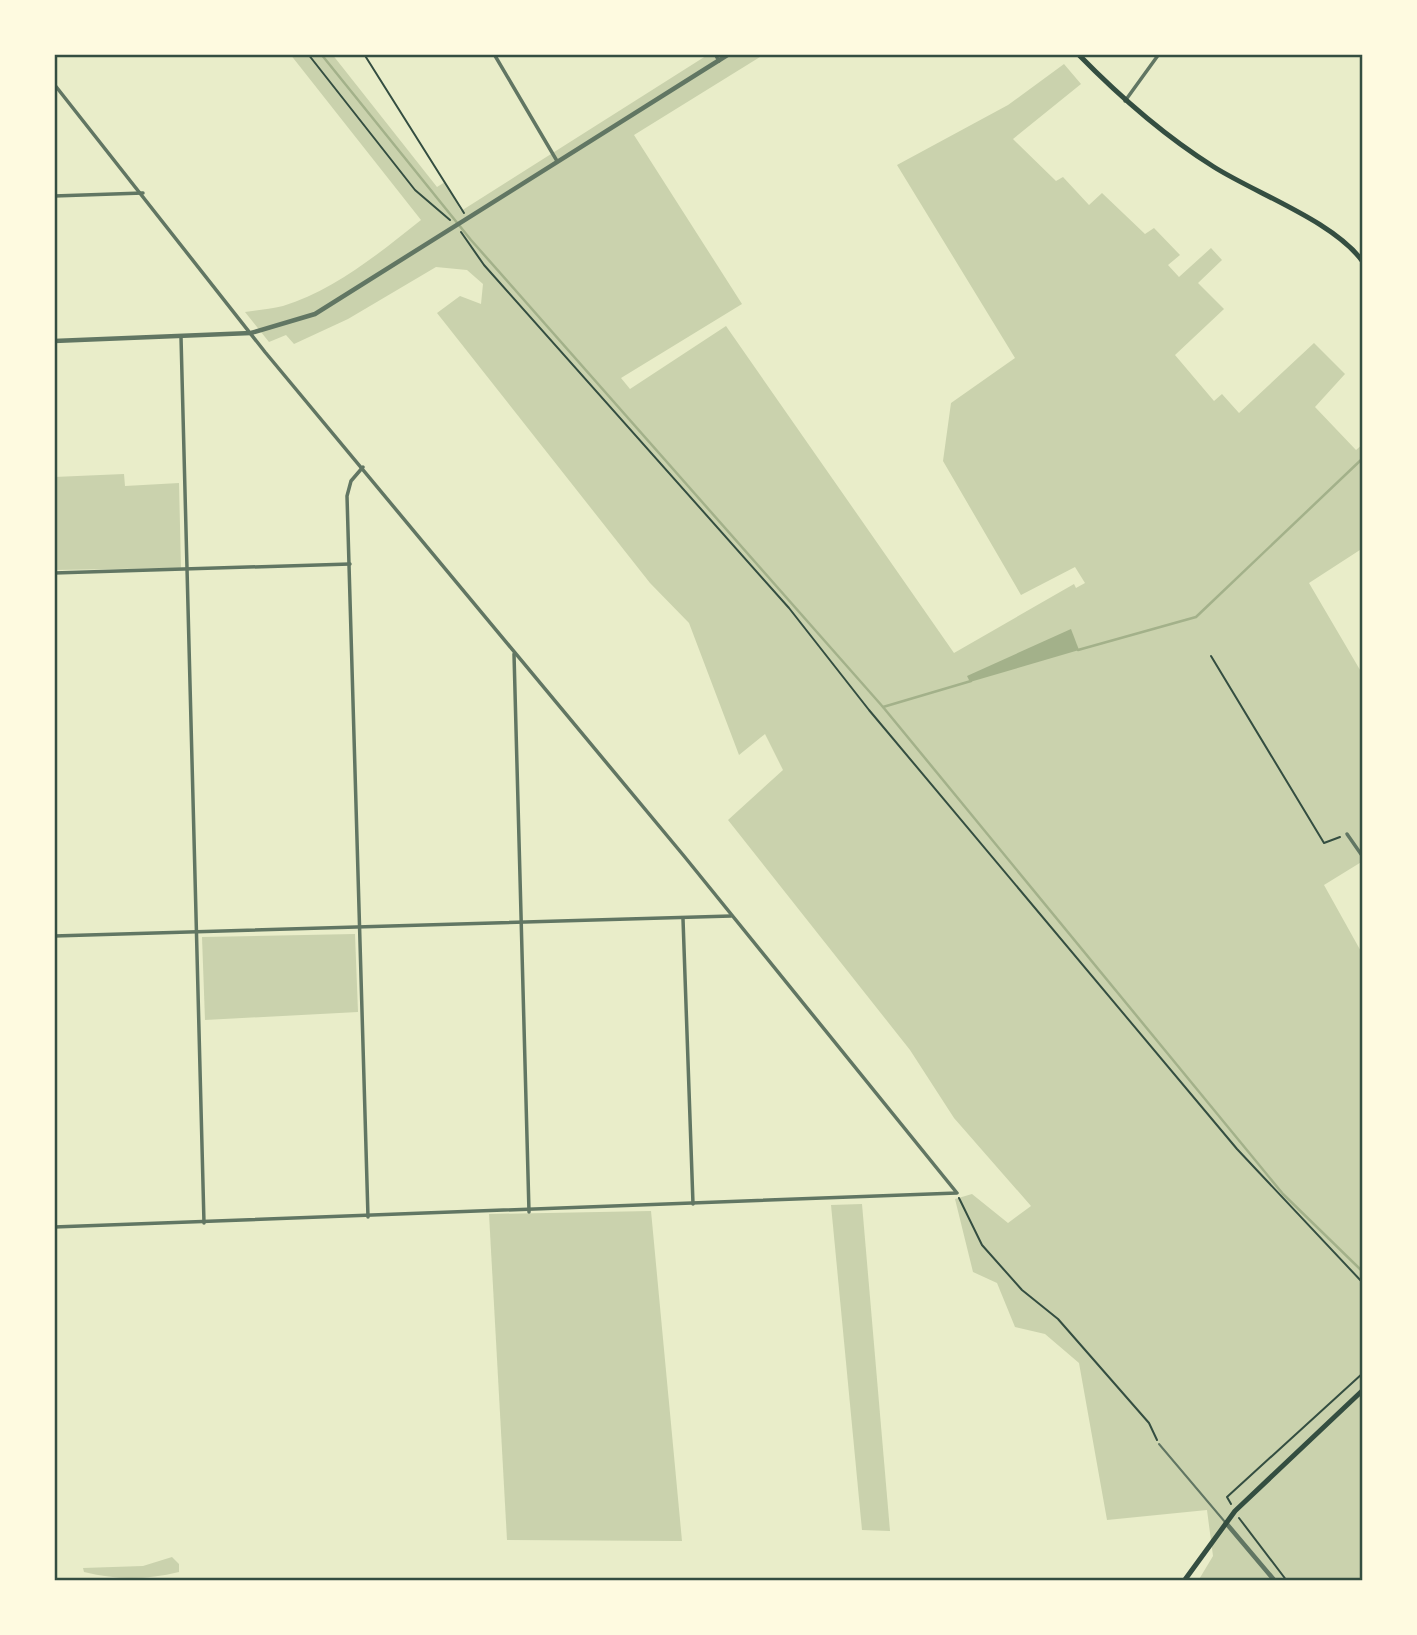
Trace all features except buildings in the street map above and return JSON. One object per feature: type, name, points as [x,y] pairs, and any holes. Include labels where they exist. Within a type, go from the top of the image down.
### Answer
[{"type":"main road","points":[[1078,54],[1125,102],[1168,137],[1215,168],[1337,237],[1362,260]]},
{"type":"main road","points":[[1184,1581],[1235,1511],[1363,1390]]},
{"type":"street","points":[[494,54],[558,163]]},
{"type":"street","points":[[715,54],[719,61]]},
{"type":"street","points":[[54,341],[251,333],[315,314],[466,222],[729,54]]},
{"type":"street","points":[[1125,102],[1159,54]]},
{"type":"street","points":[[54,84],[143,193],[251,333],[957,1193]]},
{"type":"street","points":[[54,196],[143,193]]},
{"type":"street","points":[[181,337],[204,1224]]},
{"type":"street","points":[[363,467],[349,487],[368,1217]]},
{"type":"street","points":[[54,573],[350,564]]},
{"type":"street","points":[[514,652],[529,1212]]},
{"type":"street","points":[[1347,834],[1363,857]]},
{"type":"street","points":[[54,936],[732,916]]},
{"type":"street","points":[[683,918],[693,1204]]},
{"type":"street","points":[[54,1227],[529,1212],[957,1193]]},
{"type":"street","points":[[1226,1522],[1275,1581]]},
{"type":"lane","points":[[1159,1444],[1226,1522]]},
{"type":"path","points":[[307,54],[415,190],[454,228]]},
{"type":"path","points":[[364,54],[466,222]]},
{"type":"path","points":[[465,237],[484,265],[789,608],[869,710],[1228,1139],[1363,1283]]},
{"type":"path","points":[[1211,656],[1324,843],[1347,834]]},
{"type":"path","points":[[957,1193],[982,1245],[1022,1290],[1058,1319],[1149,1423],[1159,1444]]},
{"type":"path","points":[[1287,1581],[1227,1497],[1363,1373]]},
{"type":"shaded area","points":[[290,54],[332,54],[437,187],[445,182],[461,211],[709,54],[765,54],[634,135],[742,304],[621,378],[630,389],[726,326],[954,653],[1074,584],[1076,588],[1085,583],[1075,567],[1021,595],[943,461],[951,403],[1015,358],[897,165],[1008,105],[1064,64],[1081,84],[1013,139],[1056,181],[1063,177],[1089,205],[1102,193],[1145,234],[1154,228],[1180,255],[1168,265],[1179,277],[1211,248],[1222,260],[1198,283],[1224,309],[1175,355],[1214,401],[1222,394],[1239,413],[1314,343],[1345,374],[1315,407],[1356,450],[1363,444],[1363,548],[1309,583],[1363,675],[1363,861],[1324,885],[1363,955],[1363,1581],[1198,1581],[1213,1556],[1207,1510],[1107,1520],[1079,1363],[1045,1334],[1015,1327],[997,1283],[973,1272],[955,1199],[972,1194],[1008,1223],[1031,1206],[954,1118],[910,1050],[728,820],[783,770],[765,734],[739,755],[689,623],[650,583],[437,313],[460,296],[481,304],[483,284],[467,270],[436,267],[348,319],[294,344],[286,335],[269,342],[245,312],[283,306],[320,291],[356,269],[421,220]]},
{"type":"shaded area","points":[[124,474],[125,486],[179,483],[181,568],[54,570],[54,477]]},
{"type":"shaded area","points":[[1071,629],[1079,650],[970,682],[967,676]]},
{"type":"shaded area","points":[[355,934],[358,1012],[205,1020],[202,937]]},
{"type":"shaded area","points":[[862,1204],[890,1531],[862,1530],[831,1205]]},
{"type":"shaded area","points":[[651,1211],[682,1541],[507,1540],[489,1214]]},
{"type":"shaded area","points":[[172,1557],[179,1564],[179,1572],[155,1577],[108,1576],[84,1572],[83,1568],[143,1566]]},
{"type":"waterway","points":[[321,54],[471,240],[883,707],[1283,1194],[1363,1272]]},
{"type":"waterway","points":[[1078,650],[1196,617],[1363,458]]},
{"type":"waterway","points":[[883,707],[971,681]]}]
